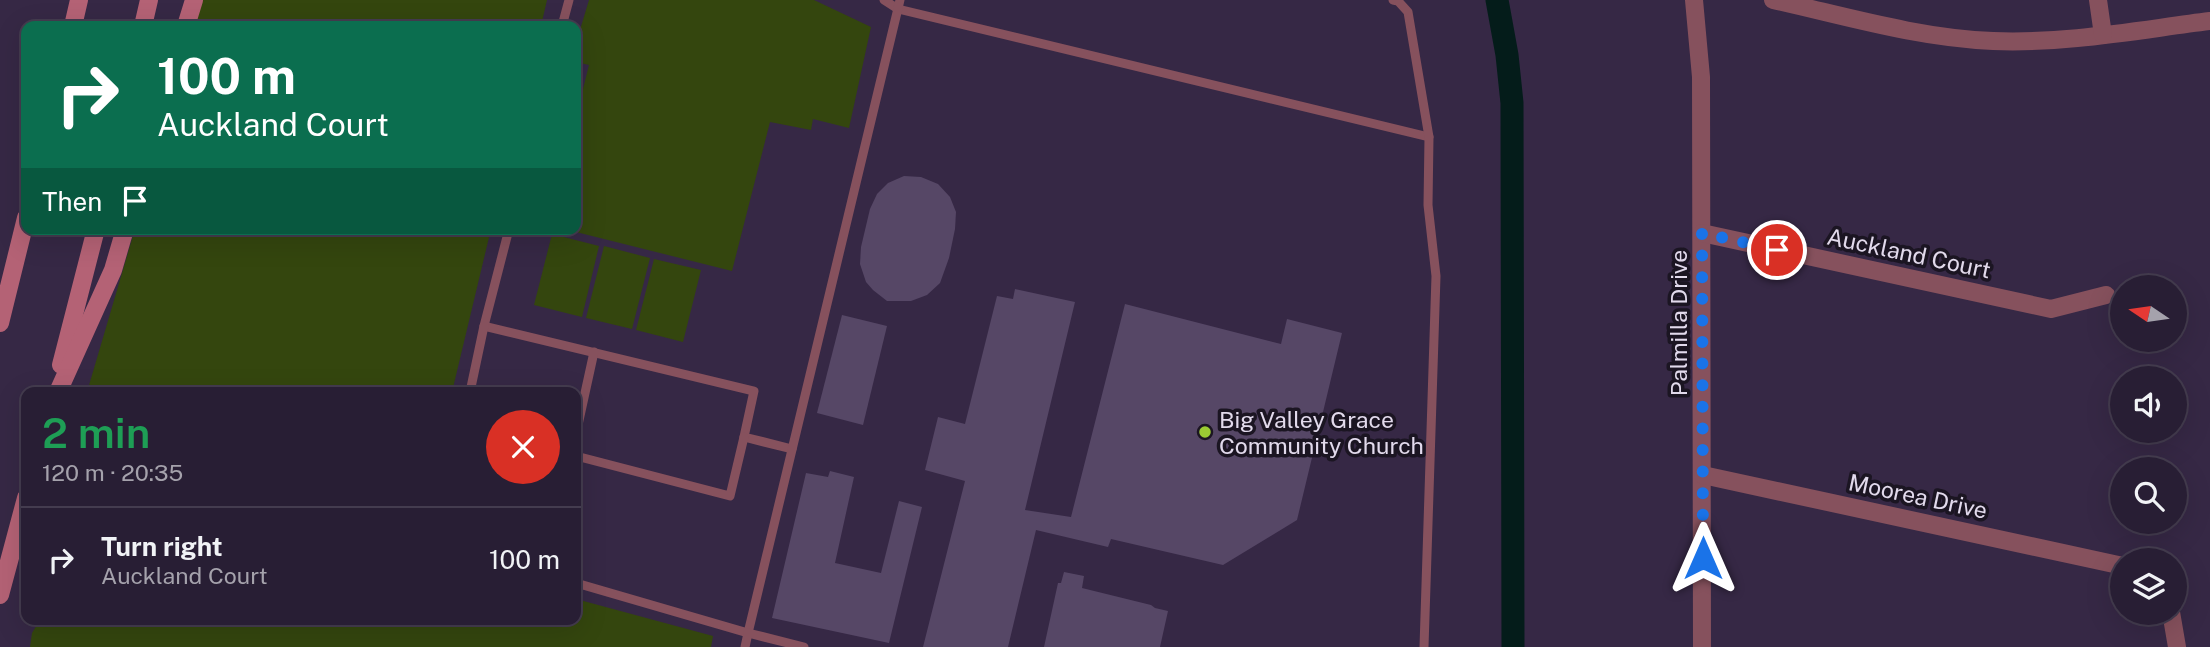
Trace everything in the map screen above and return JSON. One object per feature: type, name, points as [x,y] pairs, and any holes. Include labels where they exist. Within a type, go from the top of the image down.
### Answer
[{"type":"main road","points":[[74,21],[79,0]]},
{"type":"main road","points":[[144,21],[149,0]]},
{"type":"main road","points":[[188,21],[194,0]]},
{"type":"main road","points":[[0,323],[22,235]]},
{"type":"main road","points":[[57,387],[95,235]]},
{"type":"main road","points":[[58,387],[113,270],[123,235]]},
{"type":"main road","points":[[0,595],[21,517]]},
{"type":"street","name":"Palmilla Drive","points":[[1694,0],[1701,76],[1702,647]]},
{"type":"street","points":[[1773,0],[1949,38],[1993,41],[2045,41],[2210,21]]},
{"type":"street","points":[[2098,0],[2103,34]]},
{"type":"street","name":"Auckland Court","points":[[1702,233],[2051,309],[2106,295]]},
{"type":"street","name":"Moorea Drive","points":[[1703,475],[2110,563]]},
{"type":"street","points":[[2173,625],[2177,647]]},
{"type":"lane","points":[[563,21],[569,0]]},
{"type":"lane","points":[[884,0],[1429,137]]},
{"type":"lane","points":[[1393,0],[1398,1],[1408,12],[1429,137],[1429,205],[1436,276],[1424,647]]},
{"type":"lane","points":[[745,647],[899,4]]},
{"type":"lane","points":[[471,387],[507,235]]},
{"type":"lane","points":[[484,326],[754,391],[730,496],[581,457]]},
{"type":"lane","points":[[581,411],[594,352]]},
{"type":"lane","points":[[744,437],[793,449]]},
{"type":"lane","points":[[581,584],[804,647]]},
{"type":"green space","points":[[201,0],[547,0],[542,21],[195,21]]},
{"type":"green space","points":[[589,0],[814,0],[871,27],[849,128],[813,119],[811,130],[770,122],[732,271],[581,233],[581,97],[589,65],[581,63],[581,26]]},
{"type":"green space","points":[[133,235],[490,235],[453,387],[88,387]]},
{"type":"green space","points":[[552,235],[599,246],[582,317],[534,305]]},
{"type":"green space","points":[[604,246],[650,258],[632,329],[586,318]]},
{"type":"green space","points":[[654,259],[701,270],[683,342],[636,330]]},
{"type":"green space","points":[[581,600],[713,636],[711,647],[30,647],[32,633],[37,625],[581,625]]},
{"type":"building","points":[[904,176],[921,177],[938,184],[950,197],[956,212],[955,229],[940,283],[927,295],[911,301],[887,301],[866,282],[860,264],[861,247],[870,209],[877,194],[888,183]]},
{"type":"building","name":"Big Valley Grace Community Church","points":[[1015,289],[1075,302],[1025,510],[1071,517],[1125,304],[1281,344],[1287,319],[1342,333],[1297,520],[1223,565],[1111,539],[1108,547],[1036,530],[1008,647],[923,647],[965,481],[925,470],[938,417],[965,424],[997,296],[1013,299]]},
{"type":"building","points":[[842,315],[887,326],[863,425],[817,413]]},
{"type":"building","points":[[830,471],[854,477],[835,563],[881,573],[899,501],[922,507],[889,643],[772,618],[806,473],[828,477]]},
{"type":"building","points":[[1064,572],[1084,576],[1082,588],[1168,611],[1160,647],[1044,647],[1058,583],[1061,583]]},
{"type":"waterway","points":[[1497,0],[1512,103],[1513,647]]},
{"type":"place","name":"Big Valley Grace Community Church","points":[[1205,432]]},
{"type":"route","points":[[1703,558],[1702,233],[1777,250]]}]
